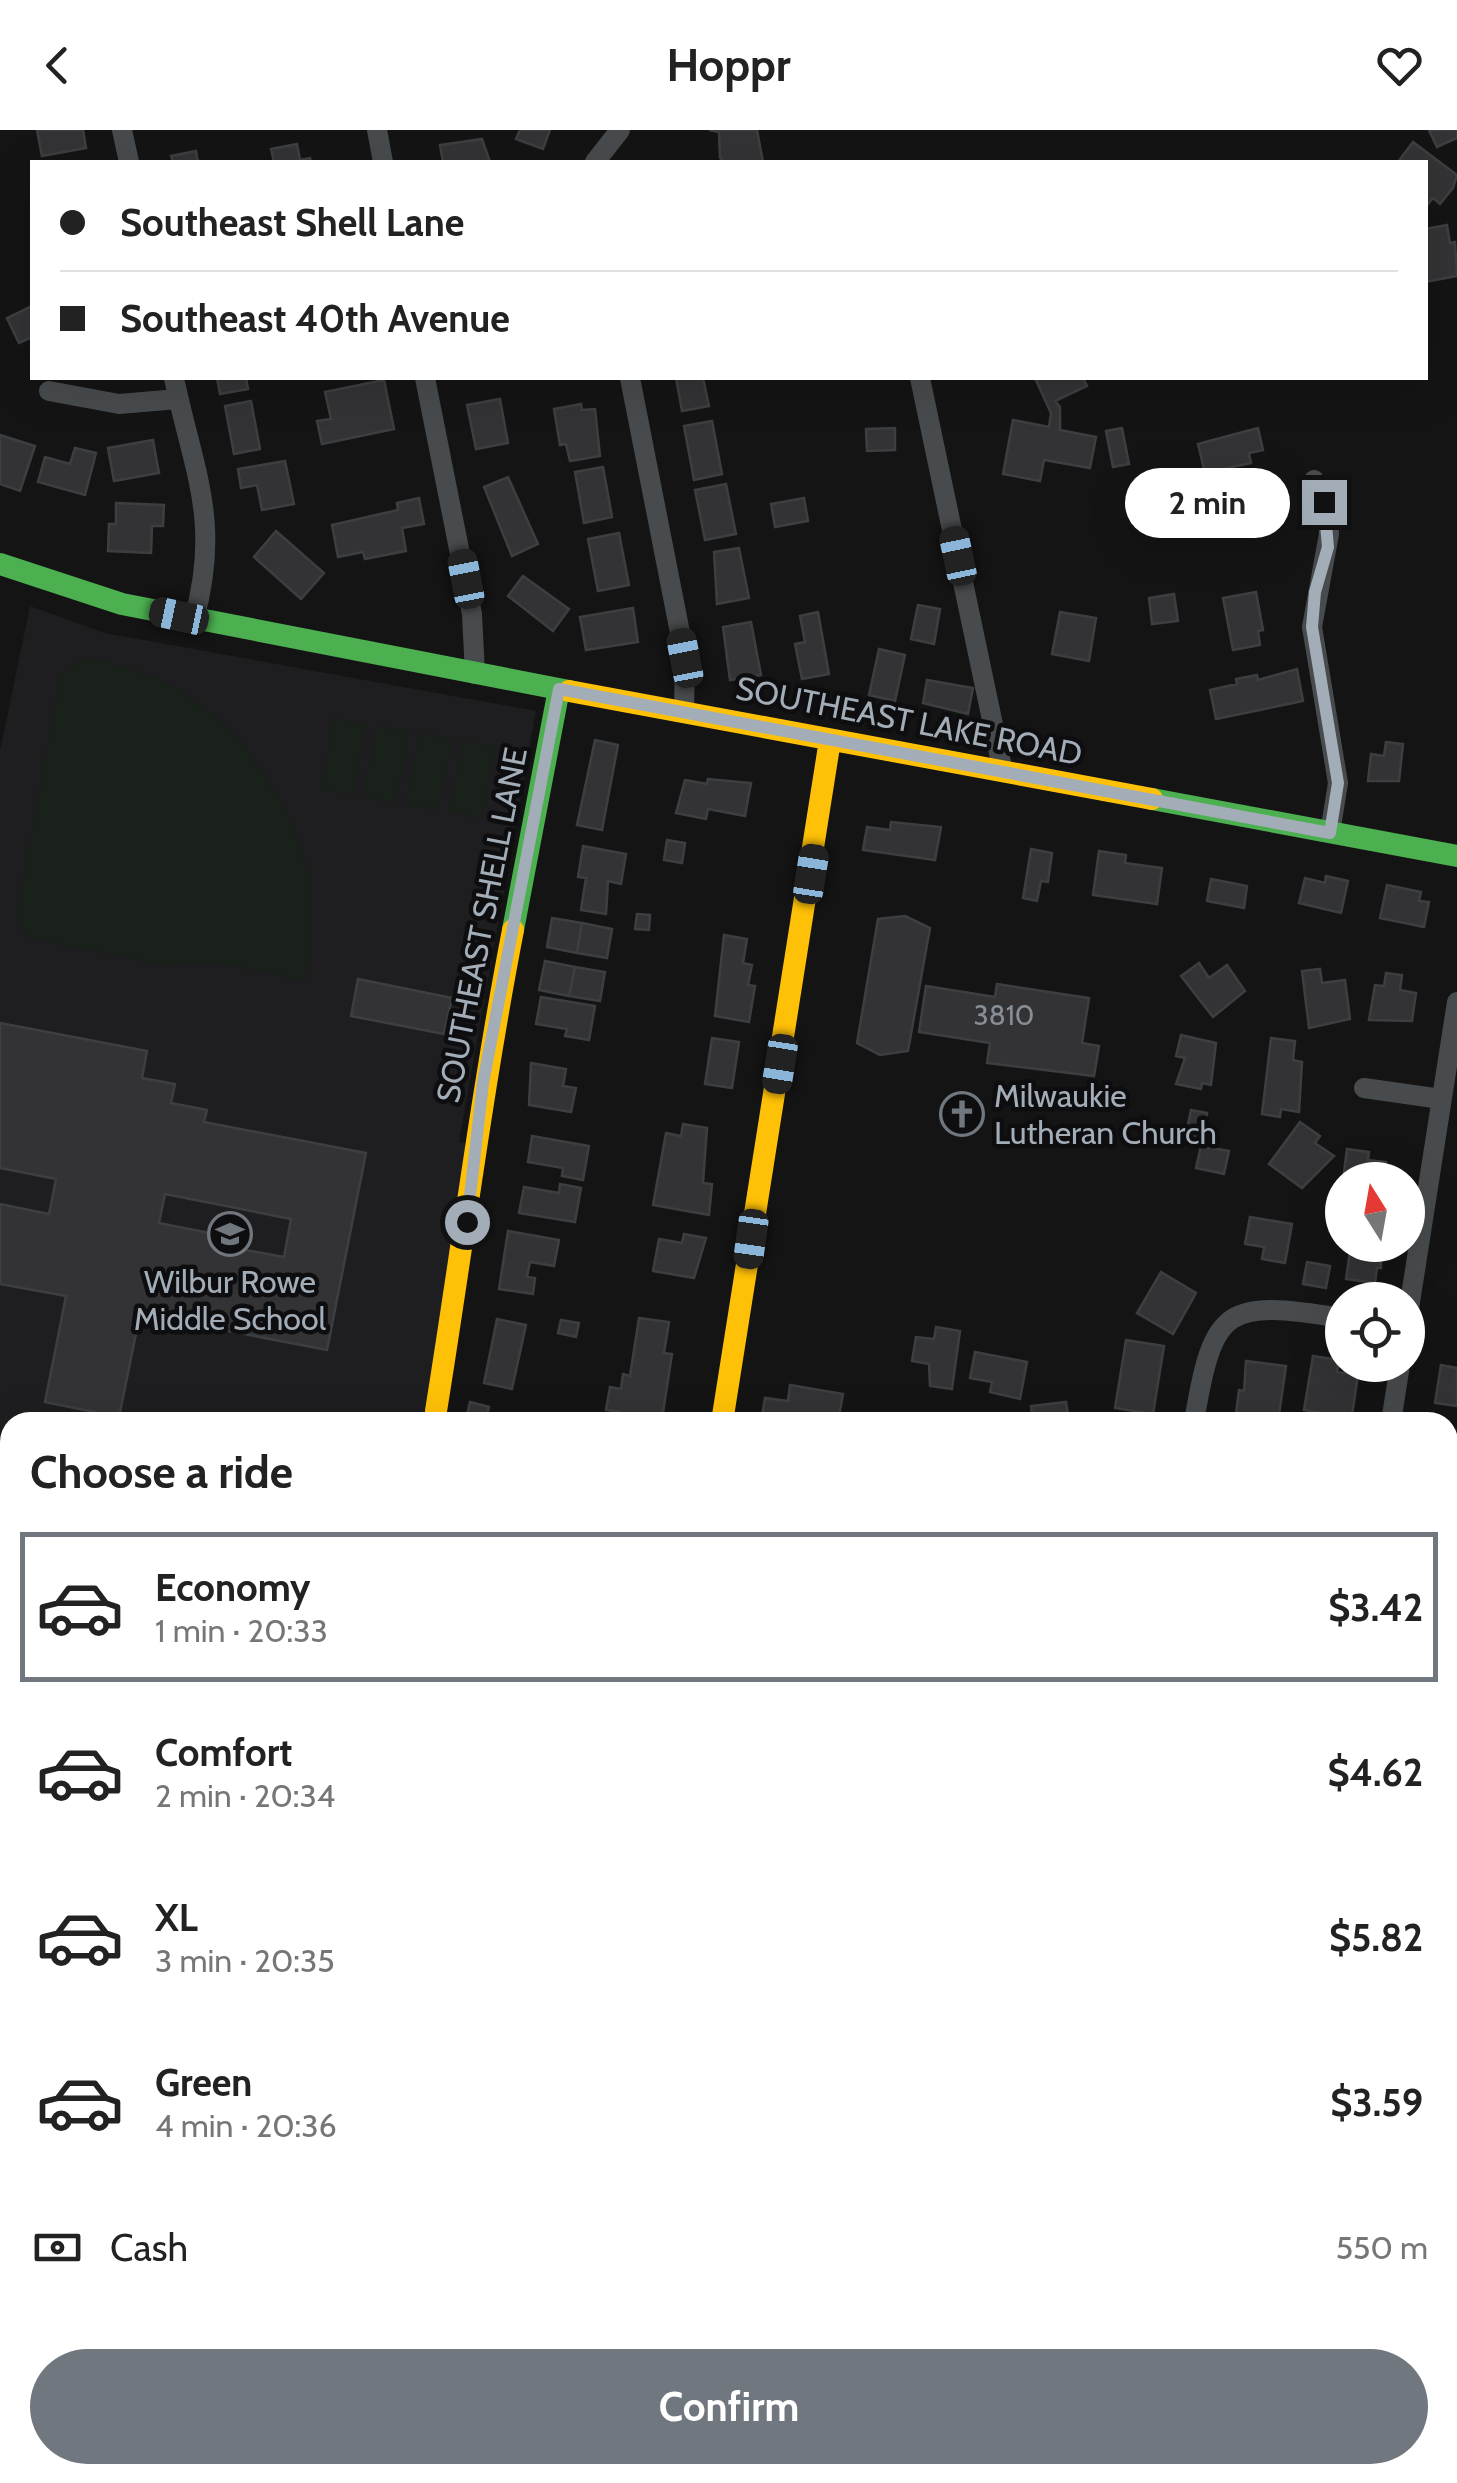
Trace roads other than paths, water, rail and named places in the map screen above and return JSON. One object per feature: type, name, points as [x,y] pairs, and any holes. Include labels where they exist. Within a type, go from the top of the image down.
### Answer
[{"type":"main road","name":"SOUTHEAST LAKE ROAD","points":[[0,564],[93,596],[194,620],[1457,856]]},
{"type":"main road","name":"SOUTHEAST SHELL LANE","points":[[436,1410],[479,1147],[477,1128],[483,1083],[559,689]]},
{"type":"main road","points":[[724,1412],[830,740]]},
{"type":"street","points":[[122,130],[129,160]]},
{"type":"street","points":[[377,130],[383,160]]},
{"type":"street","points":[[596,160],[620,130]]},
{"type":"street","points":[[425,380],[472,614],[475,674]]},
{"type":"street","points":[[630,380],[685,658],[684,712]]},
{"type":"street","points":[[920,380],[1003,772]]},
{"type":"street","points":[[49,391],[119,404],[176,388],[208,537],[205,576],[194,620]]},
{"type":"street","points":[[1314,480],[1324,502],[1329,534],[1312,608],[1312,627],[1338,783],[1330,833]]},
{"type":"street","points":[[1413,1282],[1457,1002]]},
{"type":"street","points":[[1364,1088],[1440,1100]]},
{"type":"street","points":[[1196,1412],[1210,1344],[1236,1317],[1268,1308],[1325,1316]]},
{"type":"street","points":[[1393,1412],[1397,1382]]},
{"type":"place","name":"Milwaukie Lutheran Church","points":[[962,1114]]},
{"type":"place","name":"Wilbur Rowe Middle School","points":[[230,1234]]}]
